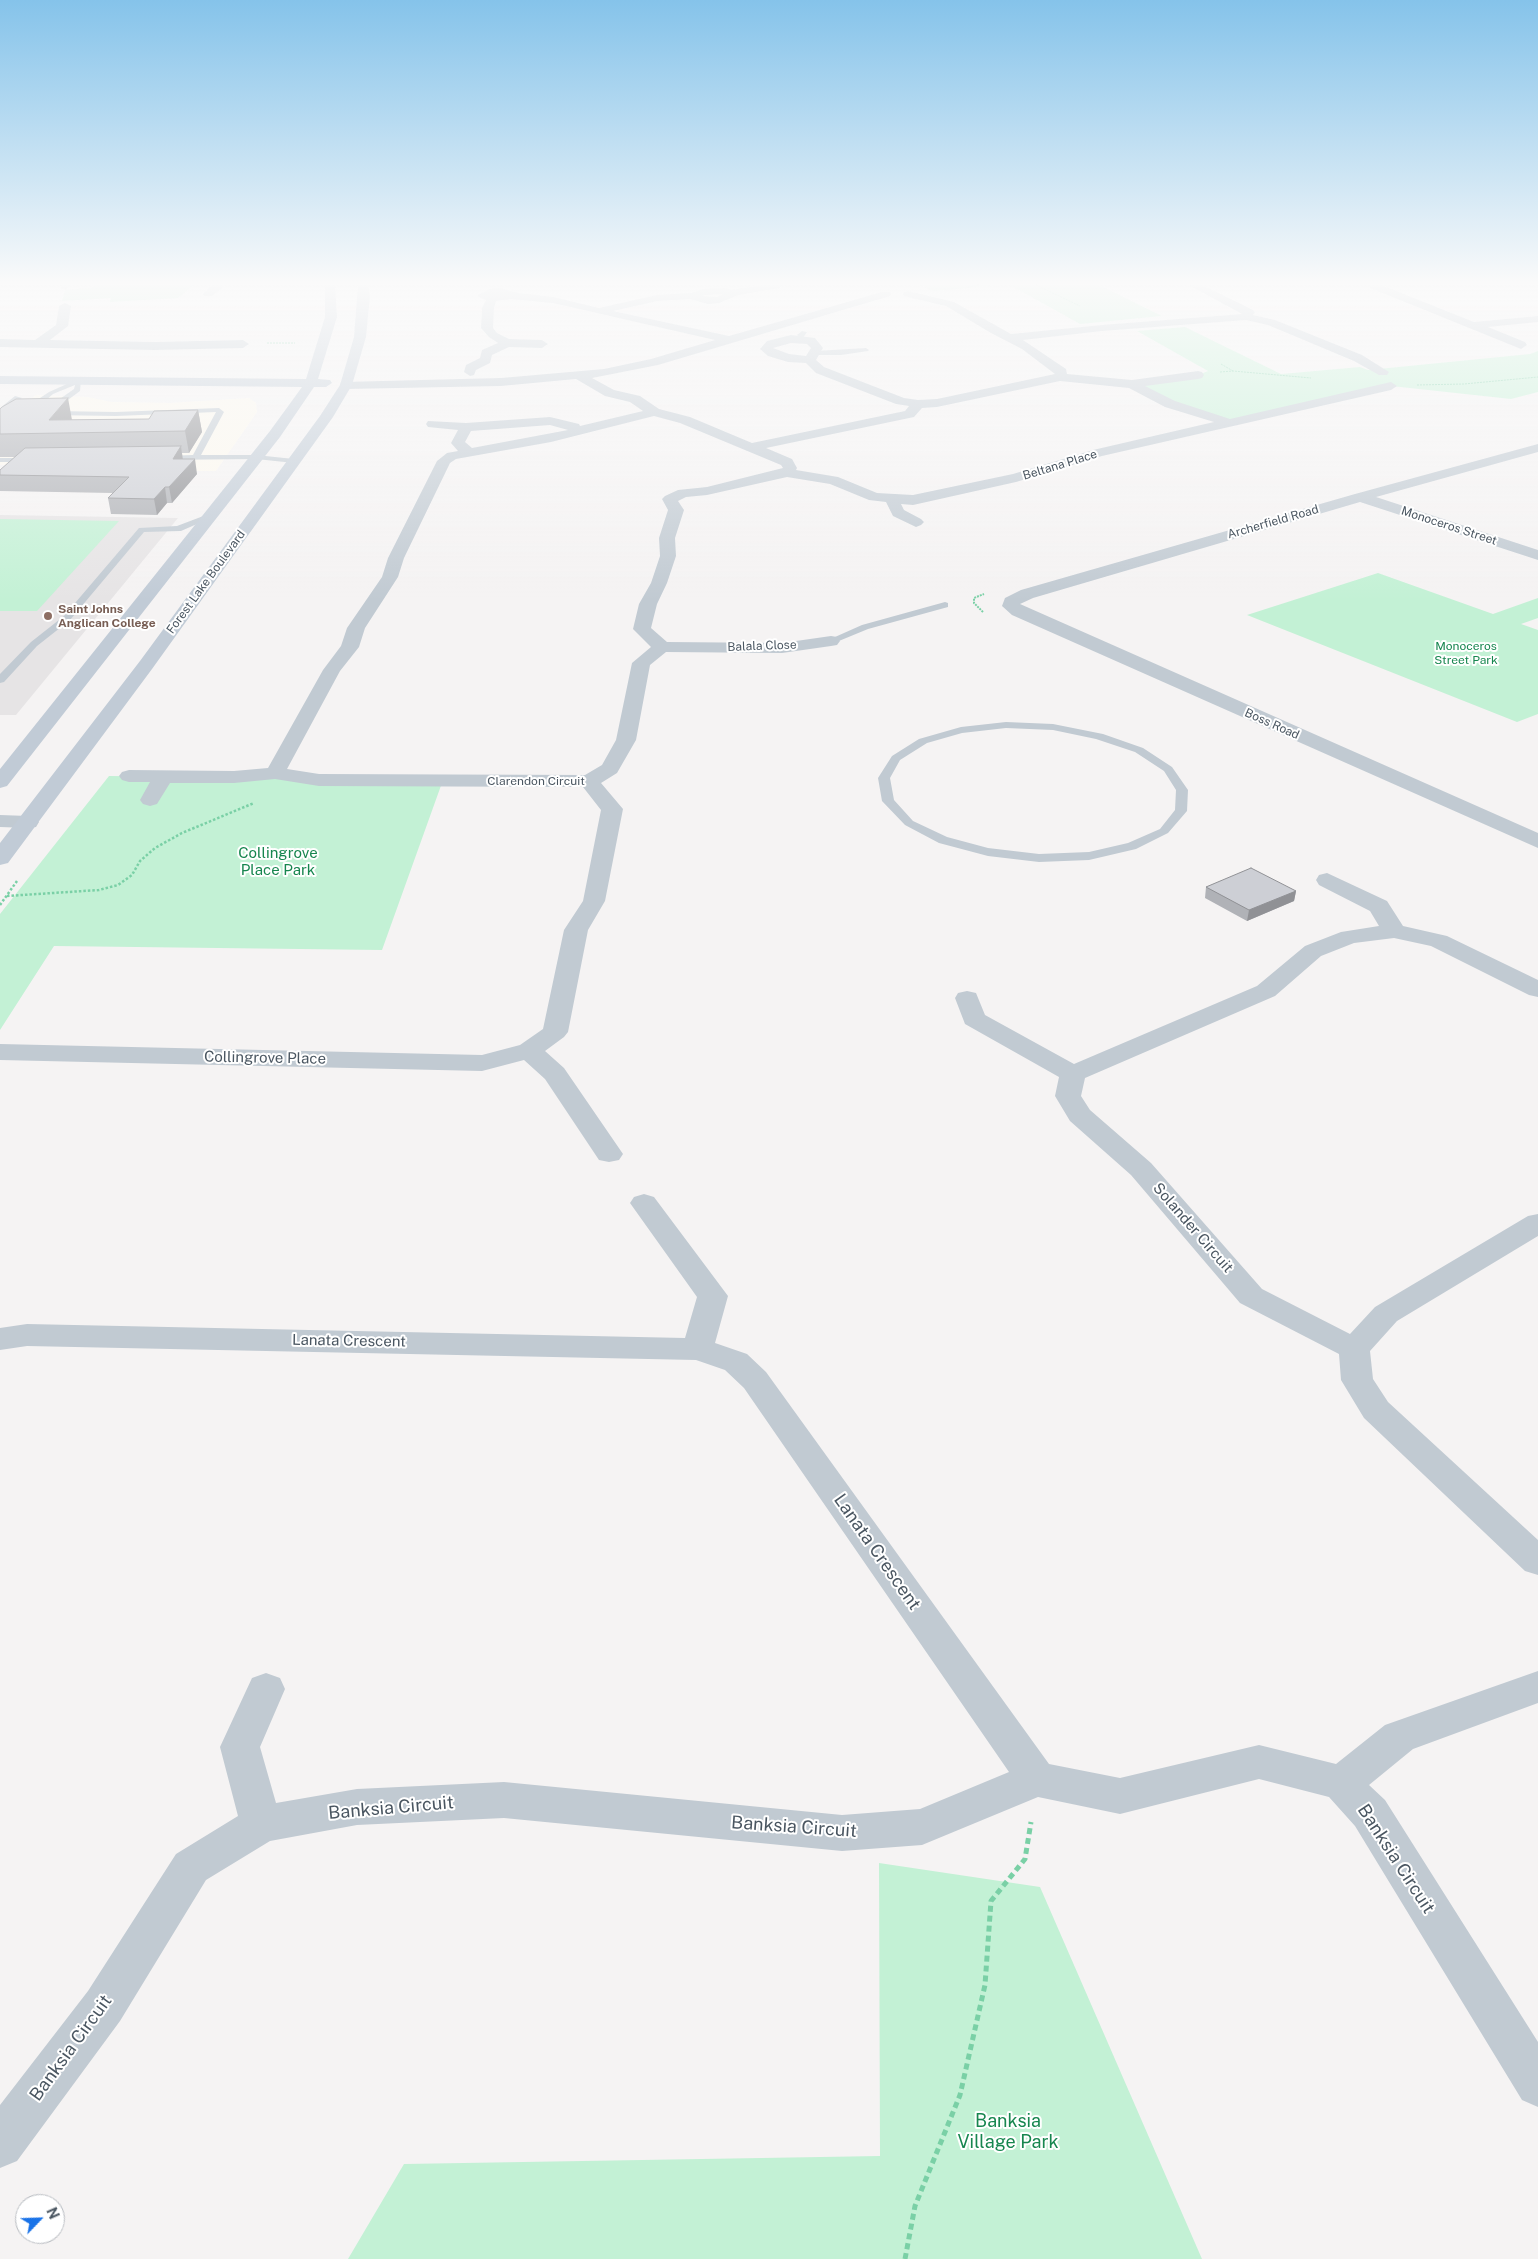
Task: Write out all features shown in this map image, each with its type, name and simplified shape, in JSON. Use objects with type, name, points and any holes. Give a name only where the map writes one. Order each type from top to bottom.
[{"type":"main road","points":[[257,390],[276,399],[284,422]]},
{"type":"main road","points":[[0,782],[254,461],[284,422],[304,390]]},
{"type":"main road","name":"Forest Lake Boulevard","points":[[0,858],[146,665],[316,433],[343,390]]},
{"type":"street","points":[[605,390],[635,399],[654,412],[685,420],[787,462],[790,468],[787,473],[707,491],[683,493],[670,499],[676,510],[667,538],[668,556],[659,582],[648,604],[642,629],[662,647]]},
{"type":"street","points":[[635,399],[639,392],[637,390]]},
{"type":"street","points":[[873,390],[901,401],[918,404],[937,403],[999,390]]},
{"type":"street","points":[[1143,390],[1170,404],[1230,423]]},
{"type":"street","name":"Beltana Place","points":[[787,473],[832,480],[874,498],[913,500],[1016,478],[1098,453],[1372,390]]},
{"type":"street","name":"Beltana Place","points":[[1290,397],[1314,404]]},
{"type":"street","points":[[751,447],[909,414],[918,404]]},
{"type":"street","points":[[276,773],[332,670],[350,647],[356,628],[390,578],[396,558],[444,461],[452,456],[468,452],[504,448],[654,412]]},
{"type":"street","points":[[433,424],[466,426],[550,421],[566,423],[581,430]]},
{"type":"street","points":[[466,426],[458,443],[468,452]]},
{"type":"street","name":"Archerfield Road","points":[[1011,602],[1026,594],[1360,497],[1538,448]]},
{"type":"street","name":"Monoceros Street","points":[[1360,497],[1538,555]]},
{"type":"street","points":[[892,500],[898,513],[916,522]]},
{"type":"street","name":"Boss Road","points":[[1011,602],[1011,606],[1018,611],[1538,841]]},
{"type":"street","name":"Balala Close","points":[[662,647],[782,648],[830,641]]},
{"type":"street","name":"Clarendon Circuit","points":[[129,776],[234,777],[276,773],[319,780],[589,782],[610,769],[626,740],[642,663],[662,647]]},
{"type":"street","points":[[150,800],[163,777]]},
{"type":"street","name":"Collingrove Place","points":[[0,1052],[482,1062],[529,1052],[555,1032],[576,930],[594,901],[612,809],[589,782]]},
{"type":"street","points":[[0,821],[28,822]]},
{"type":"street","points":[[1327,880],[1379,906],[1394,931]]},
{"type":"street","points":[[967,998],[974,1019],[1073,1074],[1266,991],[1313,951],[1349,937],[1394,931],[1439,941],[1538,990]]},
{"type":"street","points":[[529,1052],[555,1074],[609,1154]]},
{"type":"street","name":"Solander Circuit","points":[[1073,1074],[1068,1096],[1080,1115],[1141,1169],[1251,1296],[1354,1349]]},
{"type":"street","points":[[644,1203],[713,1296],[698,1348]]},
{"type":"street","points":[[1538,1224],[1386,1314],[1354,1349],[1358,1380],[1376,1410],[1538,1562]]},
{"type":"street","name":"Lanata Crescent","points":[[0,1340],[27,1335],[698,1348],[736,1362],[755,1380],[1037,1779]]},
{"type":"street","points":[[1037,1779],[1120,1796],[1259,1762],[1342,1784],[1399,1737],[1538,1687]]},
{"type":"street","points":[[261,1824],[240,1747],[266,1689]]},
{"type":"street","name":"Banksia Circuit","points":[[0,2144],[104,2006],[191,1867],[261,1824],[357,1807],[504,1800],[842,1834],[922,1827],[1037,1779]]},
{"type":"street","name":"Banksia Circuit","points":[[1342,1784],[1370,1812],[1538,2084]]},
{"type":"lane","points":[[39,412],[34,410],[34,406],[55,390]]},
{"type":"lane","points":[[53,413],[50,410],[52,406],[71,390]]},
{"type":"lane","points":[[0,414],[18,398]]},
{"type":"lane","points":[[26,415],[39,412],[116,414],[219,410],[220,412],[196,457]]},
{"type":"lane","points":[[0,414],[9,416]]},
{"type":"lane","points":[[107,425],[116,414]]},
{"type":"lane","points":[[201,428],[211,428]]},
{"type":"lane","points":[[196,457],[195,460],[206,463],[294,461]]},
{"type":"lane","points":[[157,458],[196,457]]},
{"type":"lane","points":[[0,460],[39,460]]},
{"type":"lane","points":[[0,680],[34,644],[67,618],[142,530],[178,529],[209,517]]},
{"type":"lane","name":"Balala Close","points":[[830,641],[865,627],[946,605]]},
{"type":"lane","points":[[1006,725],[1053,727],[1099,736],[1139,750],[1168,769],[1182,790],[1181,811],[1164,831],[1132,846],[1089,856],[1039,858],[988,852],[943,840],[909,823],[888,800],[884,778],[896,758],[923,741],[961,730],[1006,725]]},
{"type":"path","points":[[983,612],[975,606],[974,598],[990,591]]},
{"type":"path","points":[[0,905],[7,896],[99,890],[118,885],[132,874],[140,861],[155,848],[182,833],[256,802],[270,794],[276,773]]},
{"type":"path","points":[[905,2259],[915,2206],[960,2095],[985,1985],[991,1901],[1025,1859],[1037,1779]]},
{"type":"shaded area","points":[[36,395],[88,397],[111,402],[170,403],[249,398],[256,403],[257,412],[216,471],[197,471],[178,462],[0,465],[0,422]]},
{"type":"shaded area","name":"Saint Johns Anglican College","points":[[0,515],[178,518],[16,715],[0,715]]},
{"type":"green space","points":[[1144,390],[1372,390],[1230,423],[1170,404]]},
{"type":"green space","points":[[1432,390],[1538,390],[1538,392],[1511,399]]},
{"type":"green space","points":[[0,519],[119,521],[37,611],[0,611]]},
{"type":"green space","name":"Monoceros Street Park","points":[[1378,573],[1493,614],[1538,598],[1538,618],[1521,624],[1538,630],[1538,714],[1517,722],[1247,615]]},
{"type":"green space","name":"Collingrove Place Park","points":[[109,776],[443,780],[382,950],[54,946],[0,1030],[0,914]]},
{"type":"green space","name":"Banksia Village Park","points":[[879,1863],[1040,1887],[1202,2259],[348,2259],[404,2164],[880,2156]]},
{"type":"building","points":[[68,398],[49,420],[149,419],[154,411],[198,410],[185,431],[0,434],[0,409],[16,399]]},
{"type":"building","points":[[181,446],[173,459],[195,459],[169,487],[165,487],[154,499],[108,498],[129,477],[0,475],[0,470],[25,448]]},
{"type":"building","points":[[1251,868],[1296,891],[1249,910],[1206,887]]},
{"type":"place","name":"Saint Johns Anglican College","points":[[48,616]]}]
